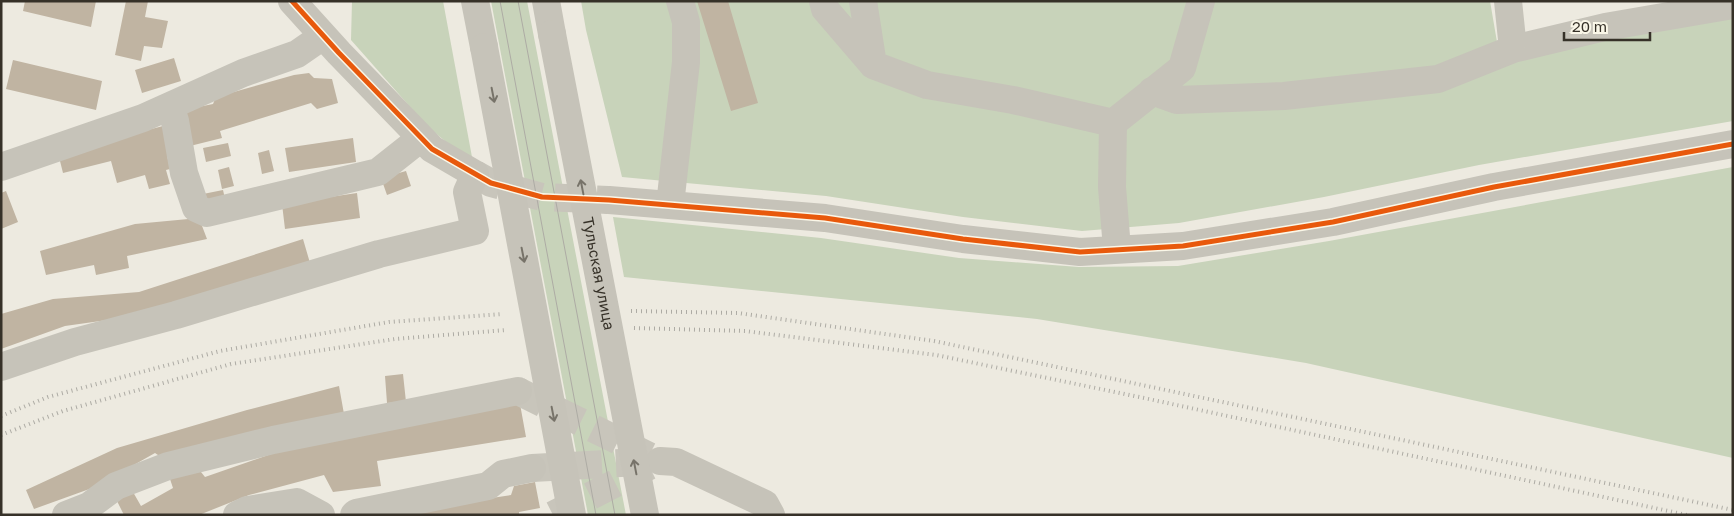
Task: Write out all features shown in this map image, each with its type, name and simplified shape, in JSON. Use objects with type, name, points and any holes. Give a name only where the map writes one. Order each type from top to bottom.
[{"type":"street","points":[[1,367],[75,342],[176,315],[379,254],[475,231],[467,192],[475,174],[432,149],[323,36],[292,1]]},
{"type":"street","points":[[475,1],[572,515]]},
{"type":"street","name":"Тульская улица","points":[[546,1],[645,515]]},
{"type":"street","points":[[670,205],[686,62],[686,22],[680,1]]},
{"type":"street","points":[[823,1],[825,9],[873,65],[927,85],[1012,100],[1113,123]]},
{"type":"street","points":[[863,1],[873,65]]},
{"type":"street","points":[[1117,249],[1112,187],[1113,123],[1182,68],[1201,1]]},
{"type":"street","points":[[1508,1],[1513,48]]},
{"type":"street","points":[[1152,91],[1177,100],[1284,96],[1438,79],[1513,48],[1605,27],[1733,5]]},
{"type":"street","points":[[1,167],[143,118],[243,73],[297,54],[323,36]]},
{"type":"street","points":[[170,106],[175,121],[184,173],[196,208],[207,213],[378,172],[421,138]]},
{"type":"street","points":[[609,200],[825,218],[963,239],[1080,252],[1183,246],[1333,222],[1494,187],[1733,144]]},
{"type":"street","points":[[66,515],[89,506],[116,486],[168,466],[273,440],[518,392]]},
{"type":"street","points":[[660,461],[676,462],[765,504],[771,515]]},
{"type":"street","points":[[354,515],[356,513],[488,486],[503,474],[532,468]]},
{"type":"street","points":[[237,515],[247,510],[297,502],[321,515]]},
{"type":"green space","points":[[352,1],[443,1],[472,157],[451,146],[427,126],[351,40]]},
{"type":"green space","points":[[491,1],[527,1],[626,515],[588,515]]},
{"type":"green space","points":[[581,1],[1490,1],[1497,42],[1733,1],[1733,121],[1479,165],[1324,197],[1179,223],[1082,231],[963,217],[826,196],[622,177],[586,30]]},
{"type":"green space","points":[[1733,167],[1733,458],[1306,363],[1037,319],[624,277],[613,217],[821,238],[959,258],[1079,267],[1178,266],[1329,241]]},
{"type":"building","points":[[25,1],[96,1],[91,27],[23,11]]},
{"type":"building","points":[[126,1],[148,1],[145,17],[168,21],[162,48],[144,46],[141,61],[115,55]]},
{"type":"building","points":[[697,1],[728,1],[758,103],[731,111]]},
{"type":"building","points":[[174,58],[181,81],[142,93],[135,70]]},
{"type":"building","points":[[13,60],[102,81],[96,110],[6,89]]},
{"type":"building","points":[[309,73],[314,78],[332,79],[338,103],[317,109],[311,103],[220,131],[222,138],[190,146],[178,111],[213,104],[216,97],[294,75]]},
{"type":"building","points":[[167,125],[174,153],[167,155],[170,169],[166,170],[170,184],[149,189],[145,175],[117,183],[111,161],[63,173],[58,153]]},
{"type":"building","points":[[353,138],[356,162],[289,172],[285,148]]},
{"type":"building","points":[[228,143],[231,156],[206,162],[203,148]]},
{"type":"building","points":[[269,150],[274,171],[262,174],[258,153]]},
{"type":"building","points":[[229,167],[234,186],[222,189],[218,170]]},
{"type":"building","points":[[406,171],[411,186],[387,195],[381,178]]},
{"type":"building","points":[[223,190],[226,203],[206,208],[203,194]]},
{"type":"building","points":[[6,191],[18,222],[1,229],[1,193]]},
{"type":"building","points":[[357,193],[360,218],[285,229],[282,204]]},
{"type":"building","points":[[199,218],[207,239],[127,256],[129,268],[96,275],[94,265],[46,275],[40,251],[135,224]]},
{"type":"building","points":[[303,239],[310,263],[143,315],[65,326],[1,349],[1,314],[53,299],[139,292]]},
{"type":"building","points":[[403,374],[406,402],[387,403],[385,376]]},
{"type":"building","points":[[339,386],[344,414],[164,459],[155,453],[95,487],[34,509],[26,490],[117,448],[247,410]]},
{"type":"building","points":[[520,404],[526,437],[377,461],[381,486],[333,492],[324,475],[249,495],[199,515],[124,515],[115,497],[133,492],[141,506],[173,488],[169,476],[197,467],[205,477],[274,453]]},
{"type":"building","points":[[535,482],[540,508],[519,512],[519,515],[395,515],[405,511],[511,495],[514,486]]},
{"type":"tunnel","points":[[475,174],[491,183],[542,197],[608,200]]},
{"type":"tunnel","points":[[518,391],[649,456]]},
{"type":"tunnel","points":[[532,468],[658,461]]},
{"type":"tunnel","points":[[553,515],[649,466]]},
{"type":"tram line","points":[[500,1],[596,515]]},
{"type":"tram line","points":[[518,1],[615,515]]},
{"type":"railway","points":[[631,311],[738,313],[934,341],[1733,510]]},
{"type":"railway","points":[[1,416],[48,397],[220,351],[389,322],[503,314]]},
{"type":"railway","points":[[634,328],[745,331],[936,355],[1687,515]]},
{"type":"railway","points":[[1,435],[63,411],[231,364],[395,339],[506,330]]},
{"type":"cycle path","points":[[292,1],[339,53],[432,149],[491,183],[542,197],[609,200],[825,218],[963,239],[1080,252],[1183,246],[1333,222],[1494,187],[1733,144]]}]
